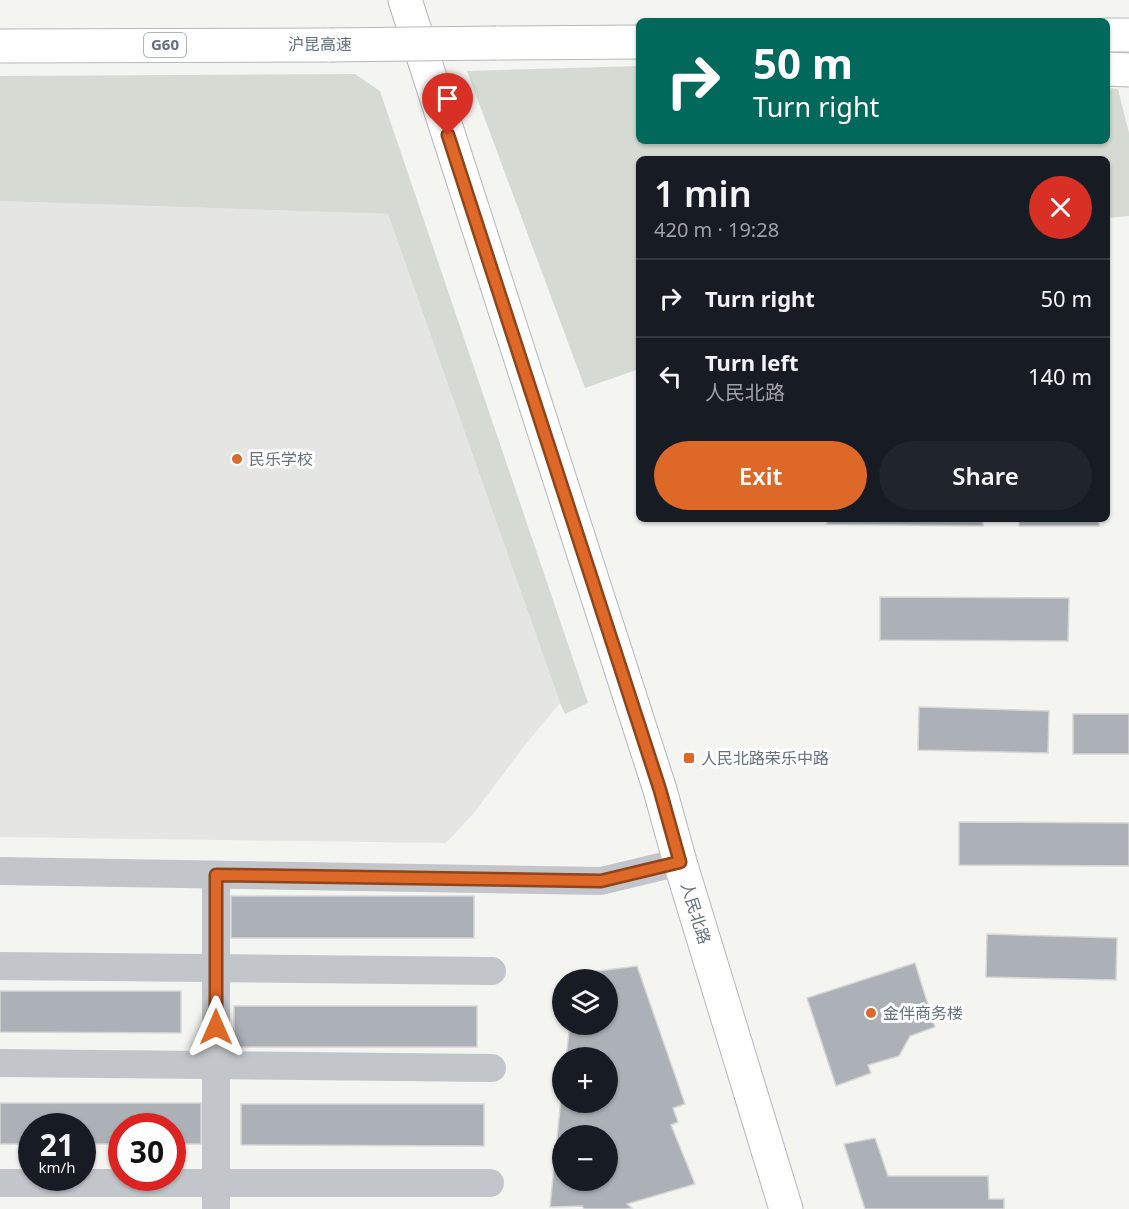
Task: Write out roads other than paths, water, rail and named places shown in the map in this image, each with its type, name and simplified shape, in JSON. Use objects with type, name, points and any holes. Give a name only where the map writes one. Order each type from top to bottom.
[{"type":"main road","name":"人民北路","points":[[405,0],[660,790],[786,1209]]},
{"type":"main road","points":[[1110,35],[1129,35]]},
{"type":"main road","name":"沪昆高速","points":[[0,46],[636,42]]},
{"type":"main road","points":[[1110,69],[1129,70]]},
{"type":"street","points":[[0,871],[601,881],[680,862]]},
{"type":"street","points":[[216,875],[216,1196]]},
{"type":"street","points":[[0,966],[492,972]]},
{"type":"street","points":[[0,1063],[492,1068]]},
{"type":"street","points":[[0,1183],[216,1196],[490,1183]]},
{"type":"place","name":"民乐学校","points":[[237,459]]},
{"type":"place","name":"人民北路荣乐中路","points":[[689,758]]},
{"type":"place","name":"金伴商务楼","points":[[871,1013]]}]
